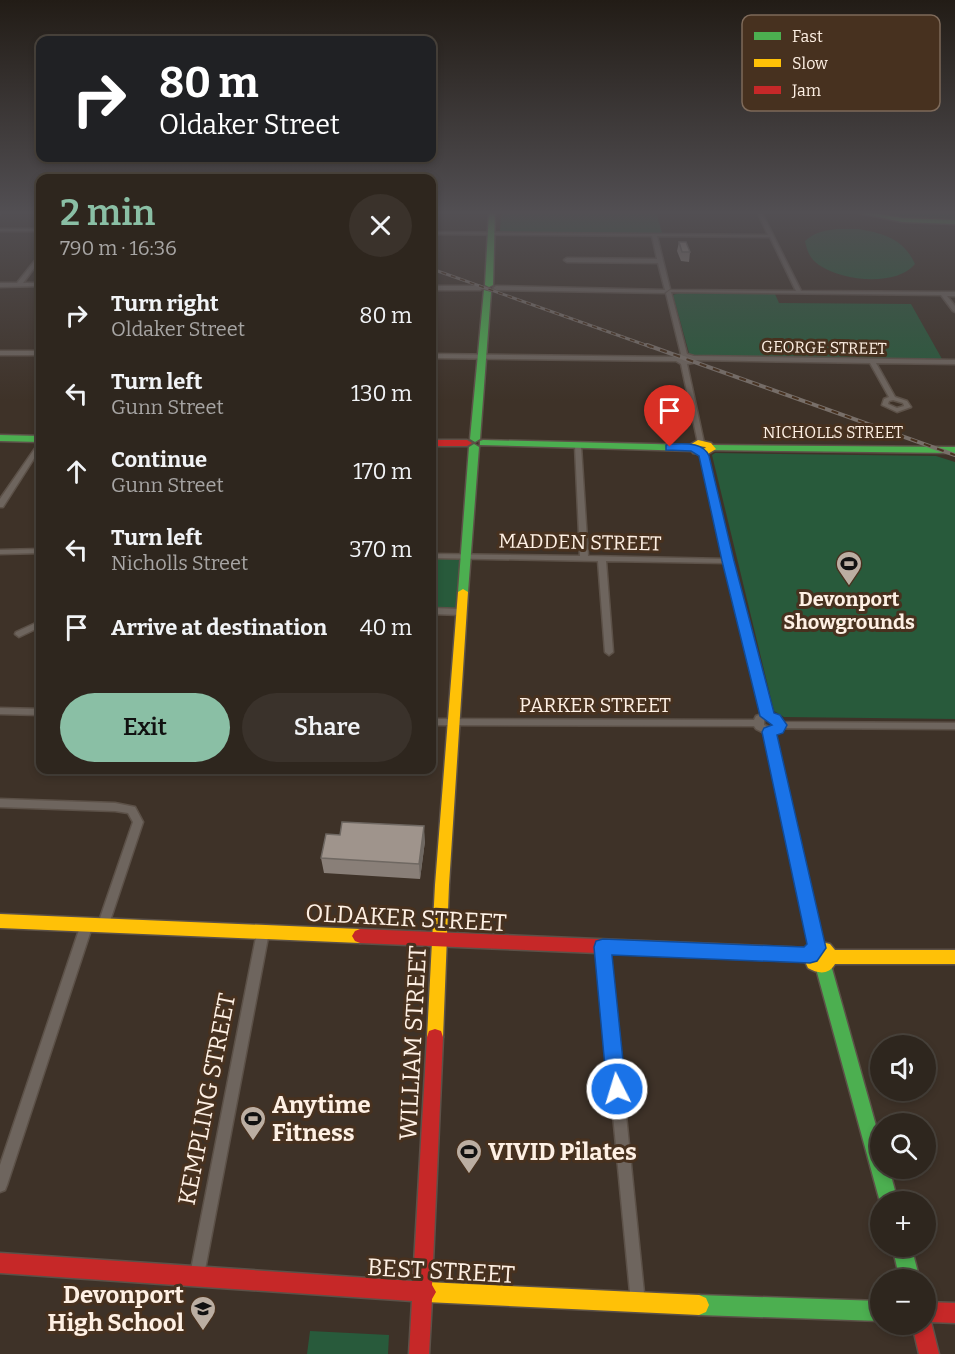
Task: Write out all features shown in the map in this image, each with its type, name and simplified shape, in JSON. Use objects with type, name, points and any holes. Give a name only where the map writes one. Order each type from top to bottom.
[{"type":"street","points":[[19,285],[27,274]]},
{"type":"street","name":"WILLIAM STREET","points":[[419,1354],[439,940],[480,357],[489,274]]},
{"type":"street","points":[[664,274],[728,561],[767,716]]},
{"type":"street","points":[[790,274],[799,292]]},
{"type":"street","points":[[0,285],[36,285]]},
{"type":"street","points":[[436,288],[955,294]]},
{"type":"street","points":[[943,294],[955,310]]},
{"type":"street","points":[[0,353],[36,353]]},
{"type":"street","points":[[436,356],[684,359]]},
{"type":"street","name":"GEORGE STREET","points":[[684,359],[692,362],[693,358],[955,362]]},
{"type":"street","points":[[872,361],[893,398]]},
{"type":"street","points":[[0,438],[36,439]]},
{"type":"street","name":"NICHOLLS STREET","points":[[436,443],[955,450]]},
{"type":"street","points":[[578,446],[584,558]]},
{"type":"street","points":[[0,505],[36,451]]},
{"type":"street","points":[[0,552],[36,551]]},
{"type":"street","name":"MADDEN STREET","points":[[436,556],[728,561]]},
{"type":"street","points":[[602,559],[609,652]]},
{"type":"street","points":[[436,611],[462,612]]},
{"type":"street","points":[[19,634],[36,626]]},
{"type":"street","points":[[0,711],[36,712]]},
{"type":"street","points":[[767,716],[775,718],[779,725],[777,730],[770,732],[762,730],[757,723],[759,718],[767,716]]},
{"type":"street","name":"PARKER STREET","points":[[436,722],[757,723]]},
{"type":"street","points":[[779,725],[955,726]]},
{"type":"street","points":[[770,732],[814,952],[824,949],[886,1191]]},
{"type":"street","points":[[0,803],[115,807],[131,810],[138,822],[104,924]]},
{"type":"street","name":"OLDAKER STREET","points":[[0,921],[603,947],[814,952]]},
{"type":"street","points":[[0,1185],[87,924]]},
{"type":"street","name":"KEMPLING STREET","points":[[197,1275],[263,932]]},
{"type":"street","points":[[603,947],[638,1303]]},
{"type":"street","points":[[827,961],[955,957]]},
{"type":"street","name":"BEST STREET","points":[[0,1263],[422,1292],[638,1303],[870,1311]]},
{"type":"street","points":[[936,1312],[955,1313]]},
{"type":"street","points":[[925,1335],[929,1354]]},
{"type":"green space","points":[[839,274],[899,274],[882,279]]},
{"type":"green space","points":[[679,293],[775,294],[779,303],[911,304],[942,359],[692,356],[689,353],[673,295]]},
{"type":"green space","name":"Devonport Showgrounds","points":[[715,453],[936,456],[955,462],[955,719],[784,717],[774,711],[712,455]]},
{"type":"green space","points":[[436,556],[466,556],[462,612],[436,611]]},
{"type":"green space","points":[[310,1331],[389,1335],[388,1354],[307,1354]]},
{"type":"building","points":[[342,822],[424,826],[419,864],[321,858],[326,834],[340,835]]},
{"type":"railway","points":[[447,274],[651,347]]},
{"type":"railway","points":[[647,345],[955,455]]},
{"type":"traffic: fast","points":[[489,274],[489,285]]},
{"type":"traffic: fast","points":[[475,439],[487,292]]},
{"type":"traffic: fast","points":[[0,438],[36,439]]},
{"type":"traffic: fast","points":[[483,443],[693,448]]},
{"type":"traffic: fast","points":[[463,592],[474,447]]},
{"type":"traffic: fast","points":[[711,448],[955,450]]},
{"type":"traffic: fast","points":[[823,965],[886,1191]]},
{"type":"traffic: fast","points":[[904,1257],[907,1269]]},
{"type":"traffic: fast","points":[[699,1305],[870,1311]]},
{"type":"traffic: slow","points":[[698,443],[708,445],[711,449],[706,452],[696,451],[693,446],[698,443]]},
{"type":"traffic: slow","points":[[435,1037],[442,885],[463,592]]},
{"type":"traffic: slow","points":[[0,921],[360,936]]},
{"type":"traffic: slow","points":[[820,948],[828,953],[829,957],[824,965],[820,966],[812,961],[811,957],[816,949],[820,948]]},
{"type":"traffic: slow","points":[[830,957],[955,957]]},
{"type":"traffic: slow","points":[[426,1292],[699,1305]]},
{"type":"traffic: jam","points":[[436,443],[467,443]]},
{"type":"traffic: jam","points":[[360,936],[810,955]]},
{"type":"traffic: jam","points":[[419,1354],[435,1037]]},
{"type":"traffic: jam","points":[[0,1263],[426,1292]]},
{"type":"traffic: jam","points":[[936,1312],[955,1313]]},
{"type":"traffic: jam","points":[[925,1335],[929,1354]]},
{"type":"place","name":"Devonport Showgrounds","points":[[849,587]]},
{"type":"place","name":"Anytime Fitness","points":[[253,1142]]},
{"type":"place","name":"VIVID Pilates","points":[[469,1175]]},
{"type":"place","name":"Devonport High School","points":[[203,1332]]},
{"type":"route","points":[[617,1089],[603,947],[810,956],[812,950],[817,948],[770,732],[777,730],[779,725],[775,718],[767,716],[704,456],[703,453],[693,448],[670,447]]}]
